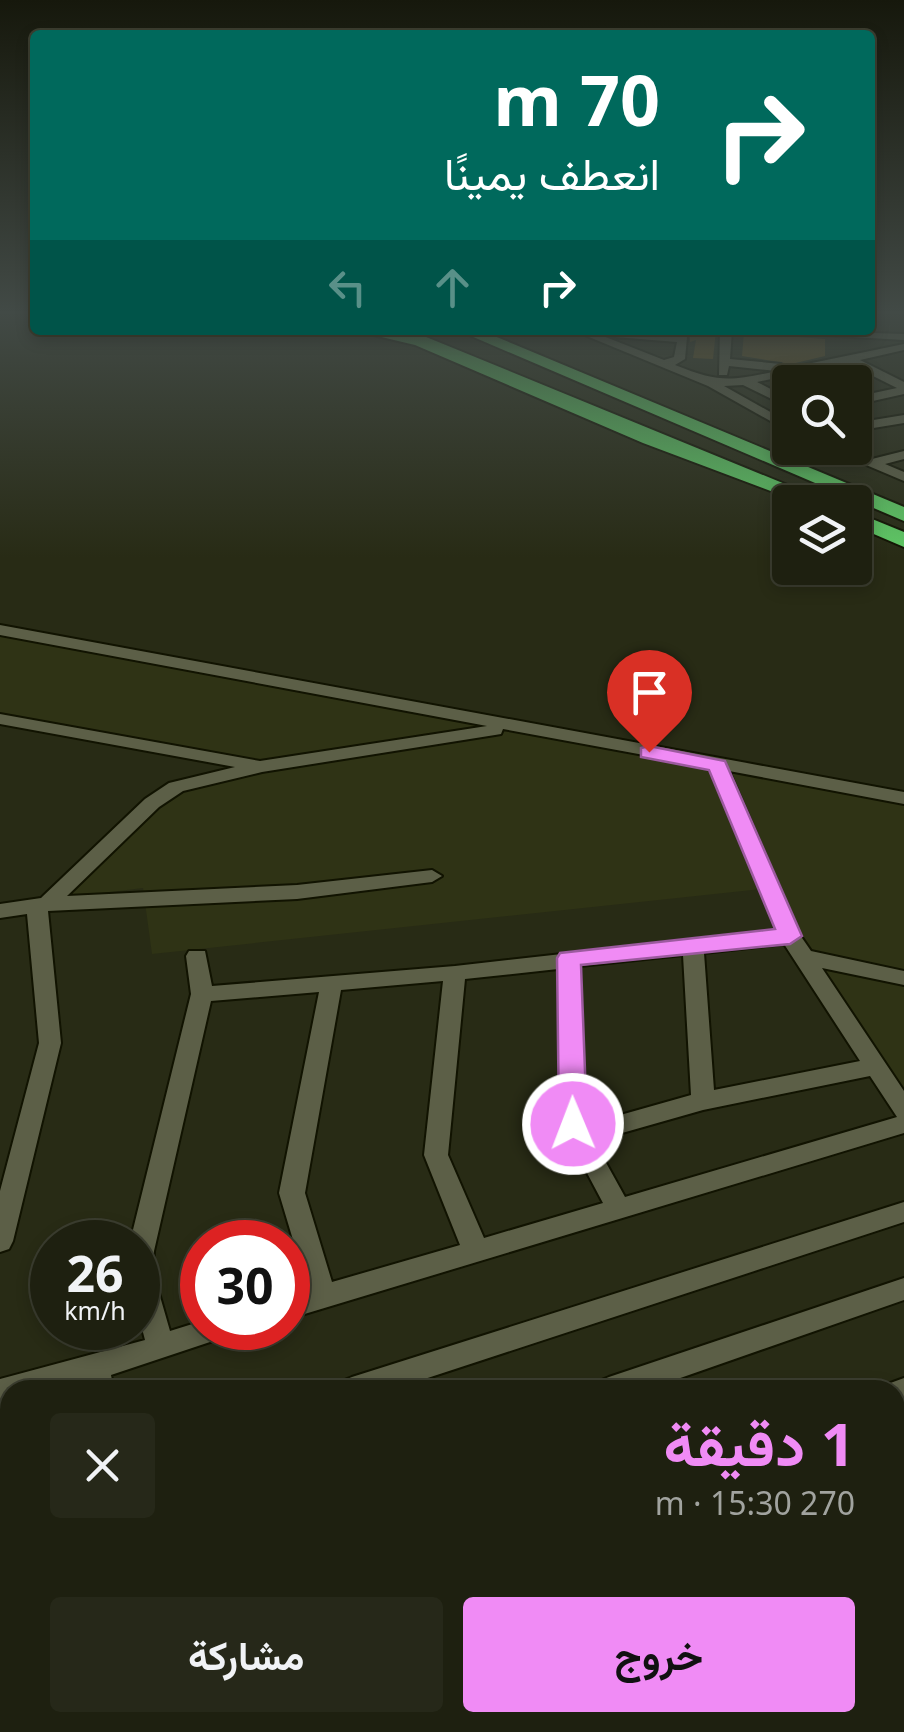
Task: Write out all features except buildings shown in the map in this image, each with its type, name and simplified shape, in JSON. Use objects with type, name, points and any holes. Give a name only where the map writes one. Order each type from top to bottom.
[{"type":"highway","points":[[549,396],[773,485]]},
{"type":"highway","points":[[572,396],[779,485]]},
{"type":"highway","points":[[622,396],[772,459]]},
{"type":"highway","points":[[646,396],[772,458]]},
{"type":"highway","points":[[787,465],[904,515]]},
{"type":"highway","points":[[872,526],[904,540]]},
{"type":"street","points":[[735,396],[772,419]]},
{"type":"street","points":[[872,424],[904,419]]},
{"type":"street","points":[[872,463],[904,455]]},
{"type":"street","points":[[872,465],[904,477]]},
{"type":"street","points":[[0,630],[904,798]]},
{"type":"street","points":[[0,719],[262,766]]},
{"type":"street","points":[[42,904],[152,803],[176,787],[262,766],[512,728]]},
{"type":"street","points":[[718,765],[790,936],[904,1110]]},
{"type":"street","points":[[0,910],[42,904],[297,892],[432,876]]},
{"type":"street","points":[[1,1233],[50,1043],[42,904]]},
{"type":"street","points":[[202,994],[455,973],[790,936]]},
{"type":"street","points":[[692,949],[704,1101]]},
{"type":"street","points":[[149,1220],[202,994],[197,956]]},
{"type":"street","points":[[569,958],[573,1124],[619,1209]]},
{"type":"street","points":[[808,958],[904,978]]},
{"type":"street","points":[[455,973],[436,1155],[476,1251]]},
{"type":"street","points":[[323,1296],[292,1193],[331,984]]},
{"type":"street","points":[[578,1136],[704,1101],[877,1066]]},
{"type":"street","points":[[310,1300],[904,1124]]},
{"type":"street","points":[[383,1380],[904,1212]]},
{"type":"street","points":[[638,1380],[904,1288]]},
{"type":"street","points":[[160,1345],[180,1339]]},
{"type":"street","points":[[97,1379],[151,1350]]},
{"type":"shaded area","points":[[0,634],[904,800],[904,1117],[770,888],[152,954],[143,888],[62,898],[173,793],[255,763],[0,716]]},
{"type":"route","points":[[573,1124],[569,958],[692,949],[790,936],[718,765],[649,752]]}]
